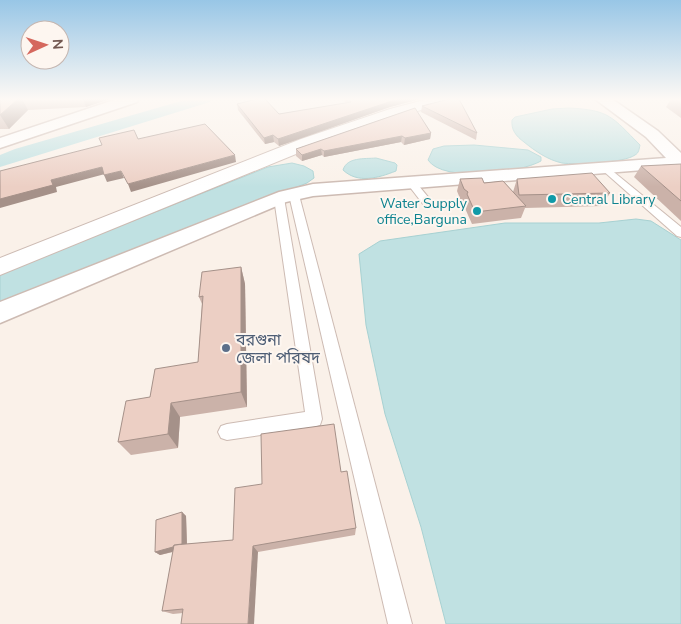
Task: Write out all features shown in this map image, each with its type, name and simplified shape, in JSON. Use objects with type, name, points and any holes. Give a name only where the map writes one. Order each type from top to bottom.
[{"type":"street","points":[[0,143],[45,128]]},
{"type":"street","points":[[0,267],[307,143],[350,128]]},
{"type":"street","points":[[644,128],[680,162]]},
{"type":"street","points":[[0,313],[286,196],[313,190],[680,162]]},
{"type":"lane","points":[[604,167],[681,233]]},
{"type":"lane","points":[[411,182],[430,206],[458,204]]},
{"type":"lane","points":[[227,432],[314,419],[286,196]]},
{"type":"lane","points":[[286,196],[400,624]]},
{"type":"water","points":[[513,128],[623,128],[640,145],[636,154],[621,160],[578,164],[562,163],[537,152]]},
{"type":"water","points":[[474,145],[528,150],[541,157],[541,161],[517,169],[500,172],[465,174],[449,172],[436,167],[428,160],[433,149],[444,146]]},
{"type":"water","points":[[376,158],[395,163],[397,165],[396,171],[382,176],[362,178],[355,177],[343,170],[352,161]]},
{"type":"water","points":[[292,163],[313,171],[314,178],[307,183],[0,307],[0,274],[268,167]]},
{"type":"water","points":[[636,219],[651,221],[681,240],[681,624],[446,624],[421,527],[385,414],[366,325],[359,254],[380,241],[505,223],[599,223]]},
{"type":"building","points":[[187,128],[209,128],[235,155],[128,184],[121,171],[104,175],[102,167],[51,180],[53,185],[0,199],[0,171],[102,145],[99,138],[134,130],[138,139]]},
{"type":"building","points":[[256,128],[311,128],[278,139],[273,135],[264,138]]},
{"type":"building","points":[[357,128],[428,128],[431,133],[405,138],[402,136],[324,151],[321,149],[302,155],[296,149]]},
{"type":"building","points":[[467,128],[474,128],[477,133]]},
{"type":"building","points":[[681,164],[681,201],[641,166]]},
{"type":"building","points":[[592,173],[610,193],[519,195],[517,179]]},
{"type":"building","points":[[482,178],[484,183],[503,181],[526,206],[475,212],[467,194],[468,192],[464,189],[460,179]]},
{"type":"building","points":[[241,267],[241,392],[171,403],[168,434],[118,442],[126,401],[150,397],[155,369],[198,362],[203,296],[199,297],[202,272]]},
{"type":"building","points":[[334,424],[341,472],[347,471],[356,528],[253,546],[248,624],[181,624],[183,609],[162,611],[174,545],[233,540],[235,488],[262,484],[261,434]]},
{"type":"building","points":[[182,512],[182,544],[155,552],[156,520]]},
{"type":"waterway","points":[[0,161],[106,128]]},
{"type":"place","name":"Central Library","points":[[552,199]]},
{"type":"place","name":"Water Supply office,Barguna","points":[[477,211]]},
{"type":"place","name":"বরগুনা জেলা পরিষদ","points":[[226,348]]}]
